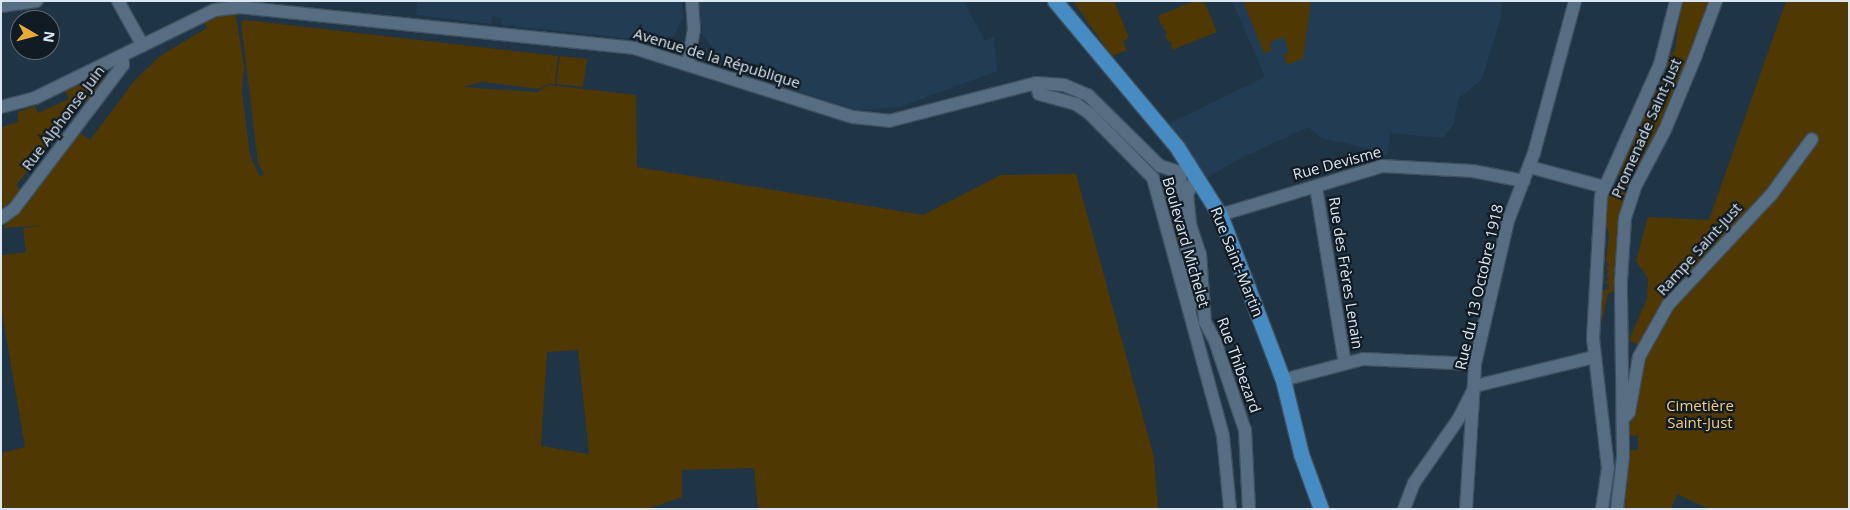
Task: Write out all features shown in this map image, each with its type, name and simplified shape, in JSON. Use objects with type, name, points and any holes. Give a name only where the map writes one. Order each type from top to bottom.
[{"type":"main road","name":"Rue Saint-Martin","points":[[1055,1],[1188,170],[1220,215],[1283,380],[1301,454],[1321,509]]},
{"type":"street","points":[[1,6],[36,1]]},
{"type":"street","points":[[118,1],[143,46]]},
{"type":"street","points":[[688,63],[694,30],[692,1]]},
{"type":"street","name":"Rue du 13 Octobre 1918","points":[[1404,509],[1414,483],[1459,418],[1475,386],[1475,364],[1508,222],[1530,167],[1575,1]]},
{"type":"street","points":[[1602,509],[1608,468],[1594,356],[1593,323],[1604,187],[1660,64],[1676,1]]},
{"type":"street","name":"Promenade Saint-Just","points":[[1617,509],[1622,475],[1621,280],[1625,218],[1636,185],[1665,130],[1716,1]]},
{"type":"street","name":"Avenue de la République","points":[[1,107],[35,98],[215,10],[238,7],[634,48],[688,63],[853,117],[889,120],[1036,83],[1064,85],[1088,95],[1160,166],[1188,170]]},
{"type":"street","name":"Rue Alphonse Juin","points":[[1,218],[14,209],[117,73],[122,66],[122,56]]},
{"type":"street","name":"Boulevard Michelet","points":[[1036,83],[1039,94],[1076,104],[1089,113],[1153,178],[1223,436],[1230,509]]},
{"type":"street","name":"Rampe Saint-Just","points":[[1622,420],[1629,412],[1639,357],[1668,305],[1771,195],[1812,139]]},
{"type":"street","name":"Rue Devisme","points":[[1220,215],[1286,193],[1316,187],[1382,166],[1406,165],[1473,171],[1524,181]]},
{"type":"street","points":[[1530,167],[1604,187]]},
{"type":"street","name":"Boulevard Michelet","points":[[1188,170],[1192,286],[1191,321]]},
{"type":"street","name":"Rue Thibezard","points":[[1188,170],[1187,194],[1190,224],[1200,254],[1204,322],[1215,341],[1245,430],[1249,509]]},
{"type":"street","name":"Rue des Frères Lenain","points":[[1316,187],[1345,364]]},
{"type":"street","points":[[1466,509],[1475,386],[1594,356]]},
{"type":"street","points":[[1283,380],[1363,359],[1475,364]]},
{"type":"shaded area","points":[[417,1],[678,1],[682,2],[683,18],[674,36],[653,41],[501,25],[502,18],[492,16],[491,24],[416,15]]},
{"type":"shaded area","points":[[699,1],[964,1],[985,41],[994,37],[997,71],[900,107],[856,110],[758,78],[735,59],[711,59],[712,48],[702,34]]},
{"type":"shaded area","points":[[1232,1],[1502,1],[1501,18],[1482,79],[1458,99],[1454,124],[1443,138],[1390,133],[1387,156],[1350,144],[1323,139],[1308,127],[1237,160],[1205,179],[1168,124],[1265,77]]},
{"type":"green space","points":[[1073,1],[1114,1],[1129,38],[1123,41],[1127,50],[1112,56]]},
{"type":"green space","points":[[1194,1],[1204,1],[1217,32],[1172,50],[1171,41],[1168,42],[1165,35],[1168,33],[1162,27],[1165,24],[1161,25],[1158,16]]},
{"type":"green space","points":[[1243,1],[1311,1],[1303,58],[1287,65],[1284,54],[1289,52],[1284,37],[1270,42],[1272,50],[1264,53]]},
{"type":"green space","points":[[1682,1],[1710,1],[1670,106],[1630,182],[1618,234],[1617,290],[1608,294],[1602,321],[1599,322],[1603,290],[1608,290],[1609,284],[1605,283],[1609,278],[1606,276],[1609,271],[1606,269],[1609,264],[1606,262],[1609,235],[1605,218],[1608,197],[1619,182],[1619,170],[1630,138],[1637,132],[1648,103],[1668,73],[1667,60],[1675,50]]},
{"type":"green space","name":"Cimetière Saint-Just","points":[[1786,1],[1849,1],[1849,509],[1709,509],[1677,494],[1671,509],[1625,509],[1629,450],[1638,450],[1638,436],[1629,435],[1640,346],[1629,340],[1647,299],[1648,278],[1636,261],[1648,217],[1709,220]]},
{"type":"green space","points":[[235,10],[244,67],[242,91],[250,155],[260,177],[264,174],[258,163],[241,22],[245,20],[558,56],[555,84],[549,84],[539,89],[482,82],[463,87],[537,92],[549,85],[636,95],[637,167],[923,215],[1001,175],[1076,174],[1154,457],[1158,509],[758,509],[754,468],[682,470],[682,497],[647,509],[1,509],[1,453],[25,447],[2,312],[2,255],[26,252],[23,228],[45,225],[3,228],[79,132],[90,140],[135,80],[160,56],[207,28],[203,20]],"holes":[[[578,350],[589,454],[541,446],[547,352]]]},
{"type":"green space","points":[[560,56],[587,59],[583,87],[556,84]]},
{"type":"green space","points":[[98,75],[105,79],[89,104],[82,100],[16,186],[22,191],[1,210],[1,127],[18,122],[18,112],[35,106],[38,113],[69,99],[65,90]]},
{"type":"green space","points":[[1159,178],[1176,185],[1190,289]]}]
